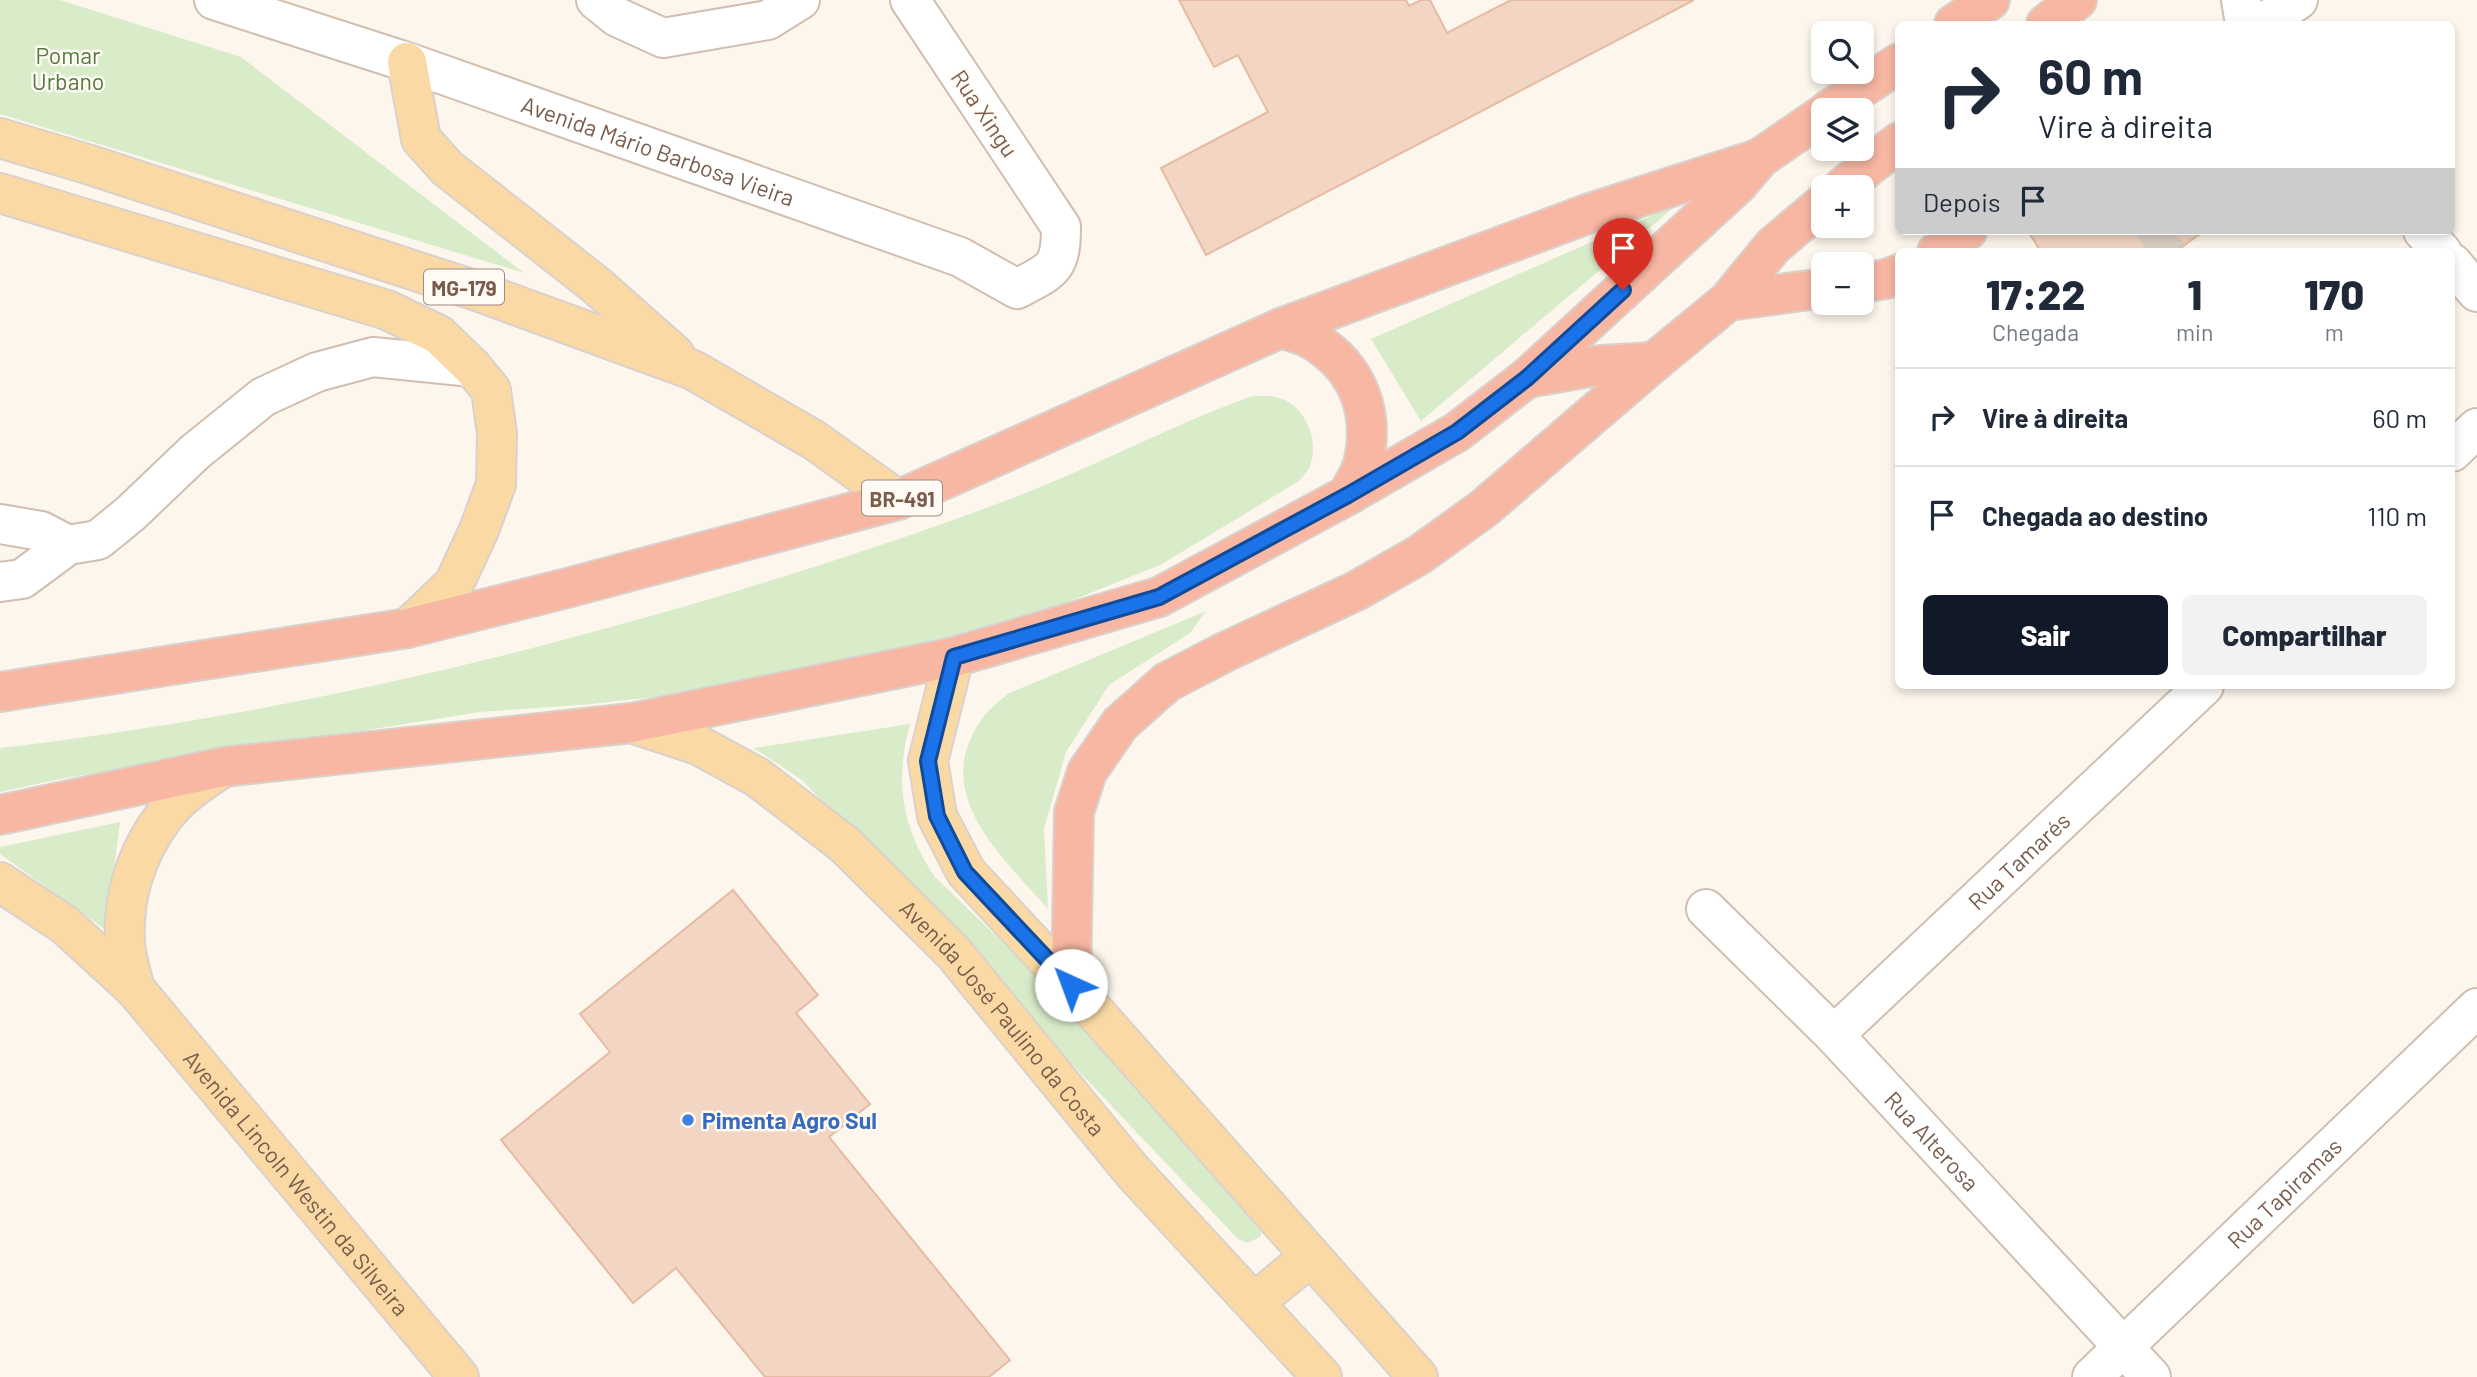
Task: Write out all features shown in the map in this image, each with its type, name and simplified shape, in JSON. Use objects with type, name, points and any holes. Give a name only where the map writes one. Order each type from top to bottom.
[{"type":"highway","points":[[1958,21],[1990,0]]},
{"type":"highway","points":[[2050,21],[2077,0]]},
{"type":"highway","points":[[1847,98],[1895,66]]},
{"type":"highway","name":"BR-491","points":[[0,814],[223,767],[631,723],[954,657],[1159,597],[1348,495],[1457,432],[1527,378],[1738,184],[1760,158],[1811,123]]},
{"type":"highway","points":[[1858,175],[1895,145]]},
{"type":"highway","name":"BR-491","points":[[0,692],[408,628],[898,500],[1280,328],[1590,213],[1760,158]]},
{"type":"highway","points":[[1071,985],[1074,812],[1087,772],[1120,724],[1167,682],[1356,591],[1419,555],[1483,509],[1728,301],[1773,246],[1811,214]]},
{"type":"highway","points":[[1943,248],[1961,235]]},
{"type":"highway","points":[[1728,301],[1811,290]]},
{"type":"highway","points":[[1280,328],[1314,340],[1342,362],[1361,393],[1368,428],[1364,463],[1348,495]]},
{"type":"highway","points":[[1527,378],[1601,365],[1654,362]]},
{"type":"main road","points":[[407,62],[421,139],[447,168],[596,285],[693,370]]},
{"type":"main road","name":"MG-179","points":[[0,138],[477,291],[693,370],[814,440],[898,500]]},
{"type":"main road","name":"MG-179","points":[[0,193],[387,310],[439,335],[472,366],[491,390],[497,434],[496,484],[479,530],[454,584],[408,628]]},
{"type":"main road","points":[[954,657],[928,761],[937,816],[965,872],[1071,985],[1418,1377]]},
{"type":"main road","name":"Avenida José Paulino da Costa","points":[[631,723],[698,746],[757,777],[844,844],[953,952],[1133,1172],[1322,1377]]},
{"type":"main road","name":"Avenida Lincoln Westin da Silveira","points":[[135,989],[126,953],[125,928],[132,879],[146,845],[166,814],[193,788],[223,767]]},
{"type":"main road","name":"Avenida Lincoln Westin da Silveira","points":[[0,882],[65,925],[135,989],[459,1377]]},
{"type":"main road","points":[[1254,1303],[1311,1256]]},
{"type":"street","name":"Avenida Mário Barbosa Vieira","points":[[214,0],[407,62],[960,257],[1017,289],[1051,270],[1061,251],[1060,227]]},
{"type":"street","points":[[596,0],[617,17],[663,38],[768,20],[800,0]]},
{"type":"street","name":"Rua Xingu","points":[[910,0],[1060,227]]},
{"type":"street","points":[[2241,0],[2244,21]]},
{"type":"street","points":[[2266,21],[2298,0]]},
{"type":"street","points":[[2427,235],[2438,248]]},
{"type":"street","points":[[2455,266],[2477,292]]},
{"type":"street","points":[[0,582],[22,579],[68,545],[98,540],[130,514],[195,452],[263,397],[317,372],[373,357],[472,366]]},
{"type":"street","points":[[2455,449],[2477,428]]},
{"type":"street","points":[[0,524],[41,531],[68,545]]},
{"type":"street","name":"Rua Tamarés","points":[[1834,1035],[2201,689]]},
{"type":"street","name":"Rua Alterosa","points":[[1706,909],[1834,1035],[2151,1377]]},
{"type":"street","name":"Rua Tapiramas","points":[[2092,1377],[2477,1008]]},
{"type":"green space","name":"Pomar Urbano","points":[[0,0],[60,0],[241,57],[524,273],[0,114]]},
{"type":"green space","points":[[1678,204],[1421,421],[1371,339]]},
{"type":"green space","points":[[1252,396],[1285,400],[1306,420],[1312,439],[1312,459],[1308,470],[1299,481],[1162,564],[1014,624],[795,681],[592,704],[480,712],[65,778],[0,792],[0,748],[227,715],[340,693],[564,640],[784,576],[893,541],[1052,482]]},
{"type":"green space","points":[[1206,611],[1190,633],[1109,685],[1066,752],[1044,829],[1048,909],[1010,867],[977,821],[967,796],[963,771],[968,744],[984,716],[1007,694]]},
{"type":"green space","points":[[910,724],[903,765],[904,804],[915,840],[935,877],[1070,1007],[1263,1228],[1260,1237],[1247,1243],[1238,1239],[802,780],[754,748]]},
{"type":"green space","points":[[120,822],[106,930],[0,854],[0,847]]},
{"type":"building","points":[[1179,0],[1406,0],[1409,6],[1421,0],[1430,0],[1447,33],[1511,0],[1694,0],[1206,255],[1161,168],[1268,112],[1238,55],[1214,67]]},
{"type":"building","points":[[2030,235],[2198,235],[2181,248],[2039,248]]},
{"type":"building","name":"Pimenta Agro Sul","points":[[733,890],[818,995],[796,1013],[870,1104],[829,1137],[1010,1360],[989,1377],[765,1377],[676,1268],[633,1303],[501,1140],[610,1052],[580,1014]]},
{"type":"tunnel","points":[[2153,248],[2167,235]]},
{"type":"place","name":"Pimenta Agro Sul","points":[[688,1120]]},
{"type":"route","points":[[1071,985],[965,872],[937,816],[928,761],[954,657],[1159,597],[1348,495],[1457,432],[1527,378],[1623,290]]}]
